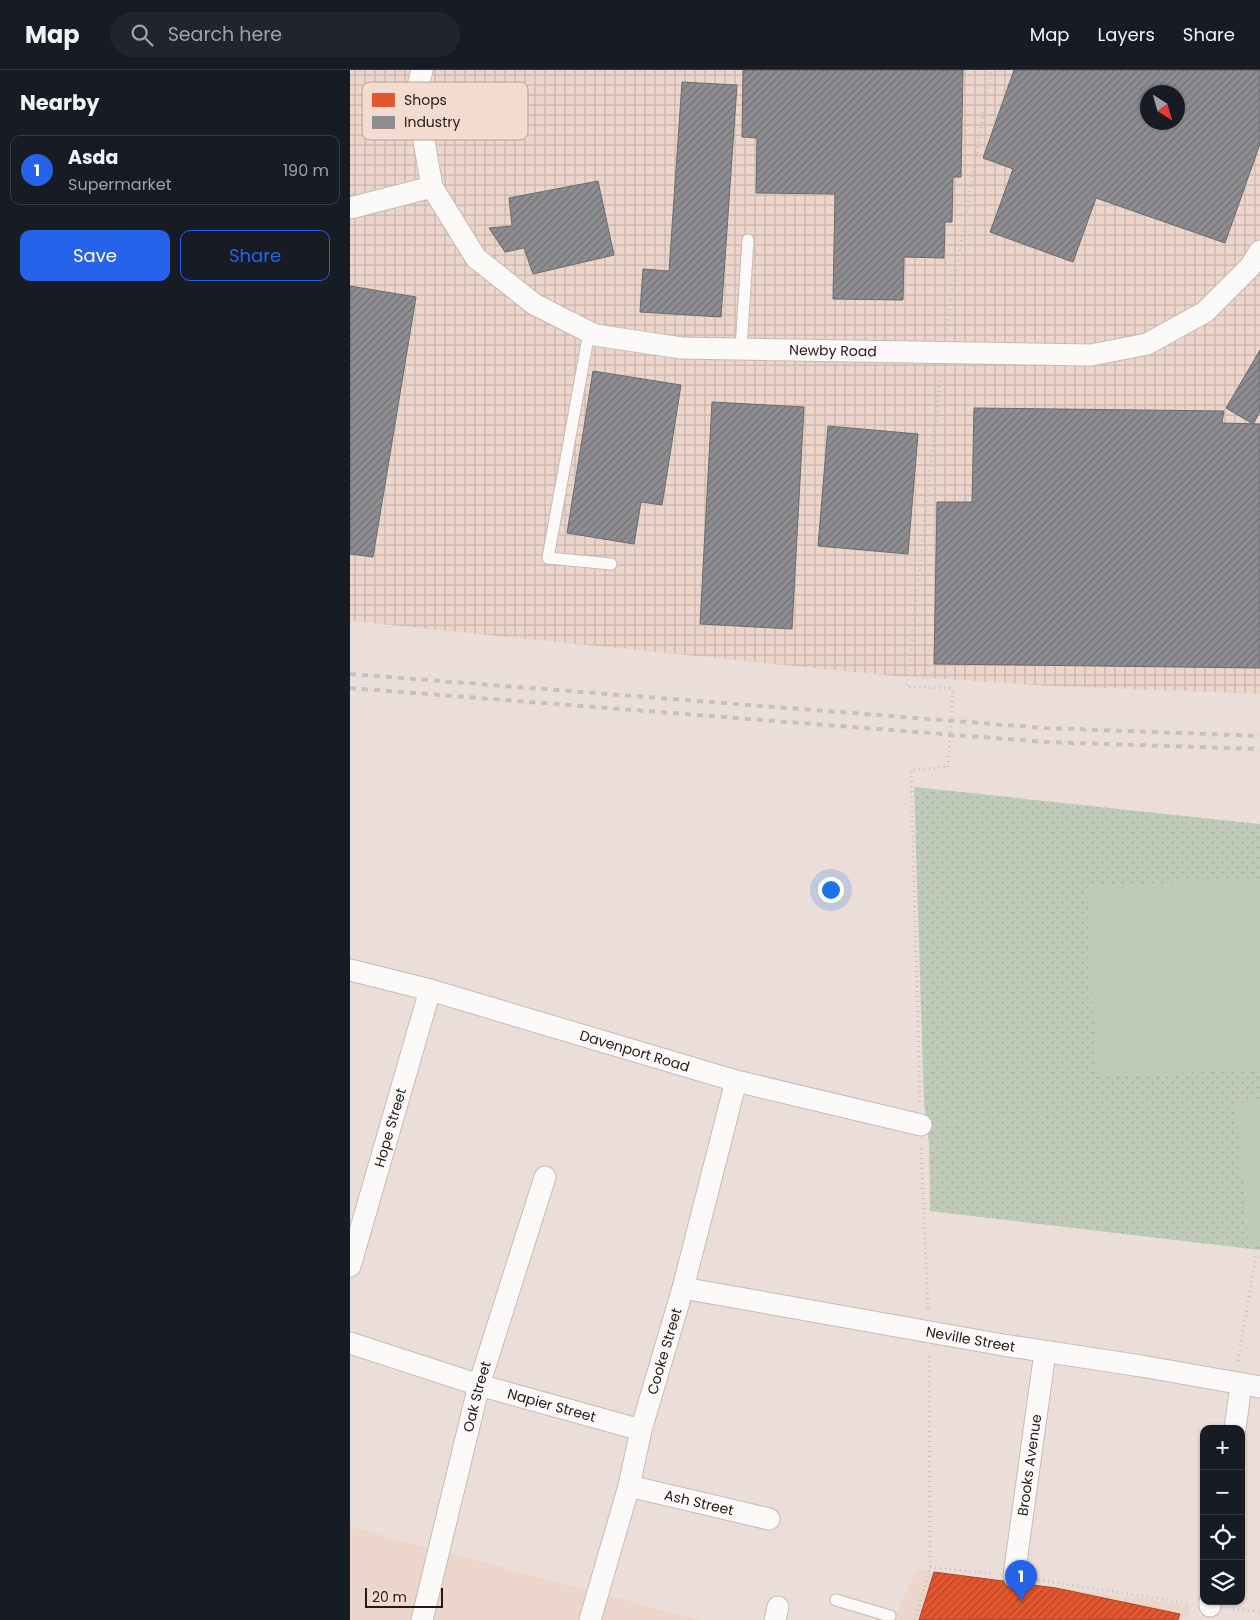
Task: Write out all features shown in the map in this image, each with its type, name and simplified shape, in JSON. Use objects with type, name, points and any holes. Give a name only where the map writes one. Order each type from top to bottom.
[{"type":"street","name":"Newby Road","points":[[424,140],[432,187],[476,258],[534,304],[595,335],[681,348],[1091,355],[1147,344],[1205,312],[1250,266],[1260,252]]},
{"type":"street","points":[[350,208],[432,187]]},
{"type":"street","name":"Davenport Road","points":[[350,970],[430,990],[736,1082],[930,1124]]},
{"type":"street","name":"Hope Street","points":[[350,1266],[430,990]]},
{"type":"street","name":"Cooke Street","points":[[590,1620],[629,1486],[641,1430],[683,1288],[736,1082]]},
{"type":"street","name":"Oak Street","points":[[422,1620],[479,1385],[545,1177]]},
{"type":"street","name":"Neville Street","points":[[683,1288],[929,1332],[1141,1366],[1245,1385]]},
{"type":"street","name":"Napier Street","points":[[350,1343],[479,1385],[641,1430]]},
{"type":"street","name":"Brooks Avenue","points":[[1014,1576],[1045,1352]]},
{"type":"street","points":[[1236,1425],[1245,1385]]},
{"type":"street","name":"Ash Street","points":[[629,1486],[769,1519]]},
{"type":"lane","points":[[741,349],[748,240]]},
{"type":"lane","points":[[589,332],[548,558],[611,564]]},
{"type":"lane","points":[[836,1600],[890,1616],[888,1620]]},
{"type":"path","points":[[906,688],[953,688],[948,767],[911,770],[930,1124]]},
{"type":"path","points":[[911,792],[925,793]]},
{"type":"path","points":[[915,1620],[930,1567],[929,1332],[933,875]]},
{"type":"path","points":[[930,1124],[1260,1091]]},
{"type":"path","points":[[1245,1385],[1256,1256],[1260,1256]]},
{"type":"path","points":[[930,1567],[1014,1576],[1200,1603]]},
{"type":"path","points":[[1216,1605],[1260,1612]]},
{"type":"shaded area","points":[[350,70],[1260,70],[1260,694],[1052,686],[894,676],[350,621]]},
{"type":"shaded area","points":[[350,1527],[700,1620],[350,1620]]},
{"type":"shaded area","points":[[918,1570],[1191,1606],[1187,1620],[893,1620]]},
{"type":"green space","points":[[914,787],[1260,824],[1260,1250],[930,1211],[929,1141],[924,1104]]},
{"type":"green space","points":[[1260,878],[1260,1069],[1096,1077],[1087,887]]},
{"type":"green space","points":[[1260,1101],[1260,1242],[1249,1243],[1235,1103]]},
{"type":"building: Shops","points":[[934,1572],[1056,1588],[1180,1614],[1178,1620],[919,1620]]},
{"type":"building: Industry","points":[[743,70],[963,70],[961,177],[953,177],[952,222],[945,222],[944,258],[904,257],[903,300],[833,299],[835,194],[756,193],[757,138],[742,137]]},
{"type":"building: Industry","points":[[1014,70],[1260,70],[1260,144],[1225,243],[1096,198],[1073,262],[990,232],[1013,169],[983,158]]},
{"type":"building: Industry","points":[[682,82],[737,85],[721,317],[640,312],[643,269],[669,271]]},
{"type":"building: Industry","points":[[598,181],[614,255],[533,274],[524,248],[505,252],[489,228],[512,226],[509,198]]},
{"type":"building: Industry","points":[[350,286],[416,297],[373,557],[350,554]]},
{"type":"building: Industry","points":[[1260,350],[1260,412],[1253,424],[1226,408]]},
{"type":"building: Industry","points":[[593,371],[681,385],[662,505],[641,502],[634,544],[567,533]]},
{"type":"building: Industry","points":[[712,402],[804,407],[792,629],[700,624]]},
{"type":"building: Industry","points":[[974,408],[1224,411],[1222,423],[1260,424],[1260,668],[934,664],[937,502],[972,502]]},
{"type":"building: Industry","points":[[828,426],[918,434],[908,554],[818,546]]},
{"type":"railway","points":[[350,674],[1045,728],[1260,736]]},
{"type":"railway","points":[[350,688],[1045,742],[1260,749]]},
{"type":"place","name":"Asda","points":[[1021,1601]]}]
